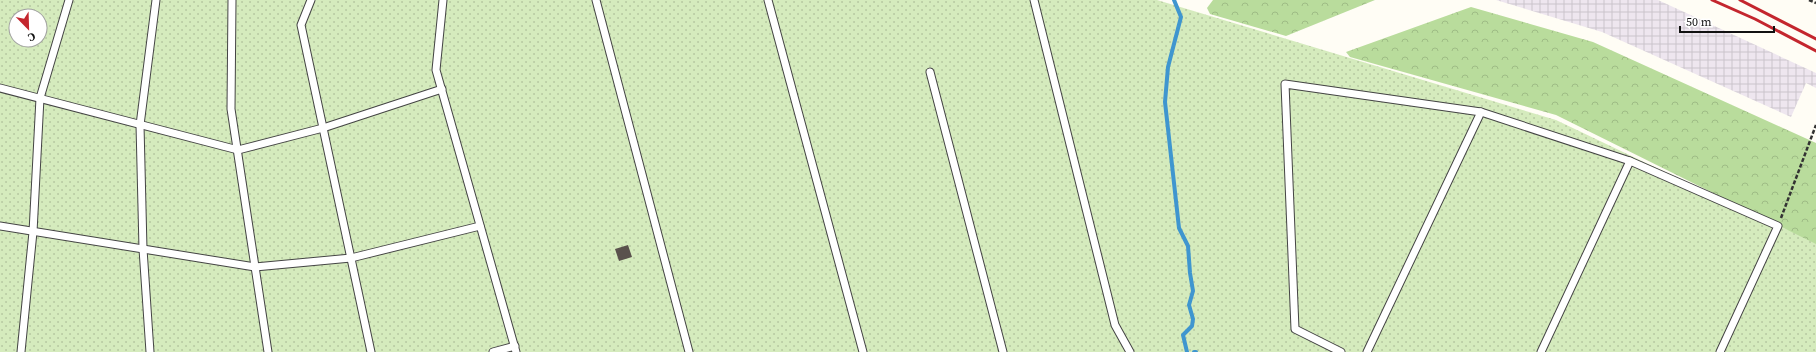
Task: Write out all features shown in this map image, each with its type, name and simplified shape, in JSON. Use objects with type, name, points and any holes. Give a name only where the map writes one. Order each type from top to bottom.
[{"type":"lane","points":[[21,352],[33,232],[40,98],[69,0]]},
{"type":"lane","points":[[150,352],[143,249],[140,125],[156,0]]},
{"type":"lane","points":[[232,0],[231,109],[268,352]]},
{"type":"lane","points":[[311,0],[301,25],[371,352]]},
{"type":"lane","points":[[443,0],[436,70],[516,349],[493,352]]},
{"type":"lane","points":[[596,0],[689,352]]},
{"type":"lane","points":[[768,0],[863,352]]},
{"type":"lane","points":[[1034,0],[1115,325],[1130,352]]},
{"type":"lane","points":[[930,72],[1003,352]]},
{"type":"lane","points":[[1341,352],[1295,329],[1285,84],[1481,112],[1630,161],[1778,226],[1720,352]]},
{"type":"lane","points":[[0,88],[238,150],[324,128],[442,89]]},
{"type":"lane","points":[[1367,352],[1481,112]]},
{"type":"lane","points":[[1541,352],[1630,161]]},
{"type":"lane","points":[[0,226],[255,268],[351,258],[480,226]]},
{"type":"path","points":[[1809,0],[1816,3]]},
{"type":"path","points":[[1778,226],[1816,125]]},
{"type":"shaded area","points":[[1496,0],[1658,0],[1816,73],[1816,88],[1806,83],[1791,117],[1602,32]]},
{"type":"green space","points":[[0,0],[1157,0],[1556,120],[1778,226],[1816,240],[1816,352],[0,352]]},
{"type":"green space","points":[[1213,0],[1375,0],[1286,36],[1210,14],[1207,8]]},
{"type":"green space","points":[[1471,7],[1593,42],[1816,143],[1816,244],[1556,115],[1350,57],[1346,52]]},
{"type":"building","points":[[628,245],[632,257],[619,261],[615,249]]},
{"type":"waterway","points":[[1174,0],[1181,17],[1168,67],[1165,102],[1179,228],[1188,246],[1193,291],[1189,305],[1193,319],[1192,326],[1183,335],[1187,352]]},
{"type":"railway","points":[[1712,0],[1755,19],[1816,51]]},
{"type":"railway","points":[[1740,0],[1816,39]]}]
